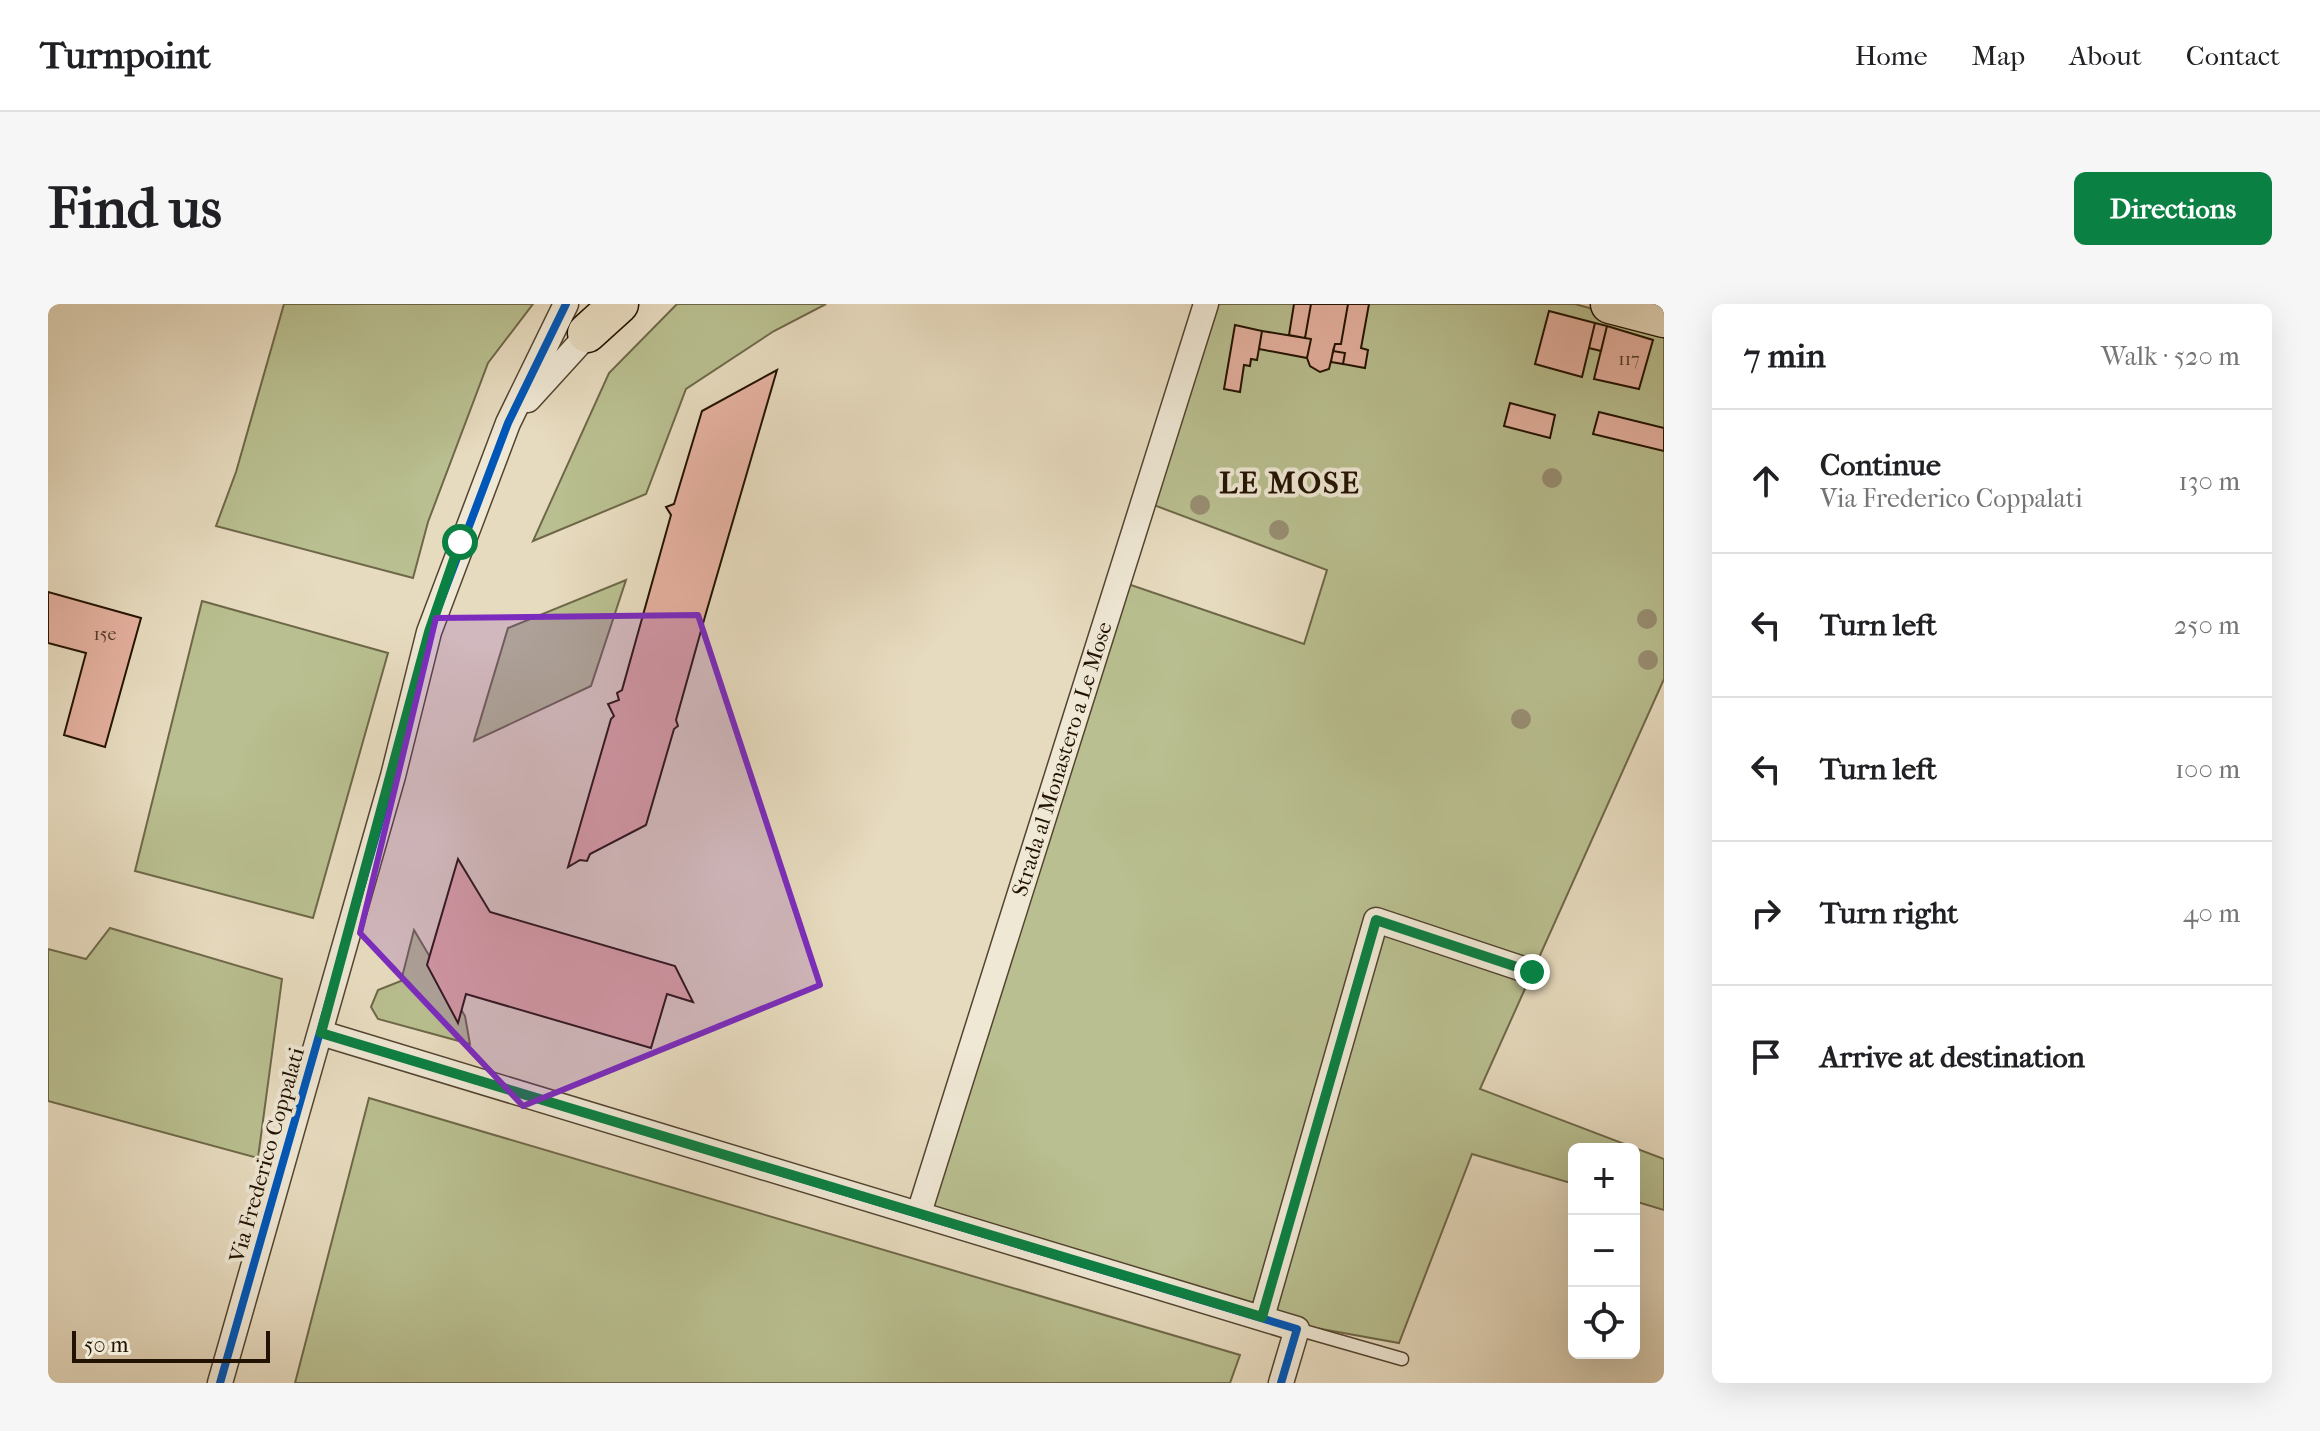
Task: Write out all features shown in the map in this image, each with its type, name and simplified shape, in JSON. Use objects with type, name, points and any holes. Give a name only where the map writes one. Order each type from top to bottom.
[{"type":"main road","points":[[584,314],[619,304]]},
{"type":"main road","points":[[1610,304],[1664,318]]},
{"type":"street","name":"Strada al Monastero a Le Mose","points":[[919,1213],[1206,304]]},
{"type":"street","name":"Via Frederico Coppalati","points":[[508,423],[584,314]]},
{"type":"street","name":"Via Frederico Coppalati","points":[[220,1383],[321,1033],[429,632],[508,423],[584,314]]},
{"type":"street","points":[[1262,1317],[1376,920],[1532,972]]},
{"type":"street","points":[[321,1033],[1297,1329],[1281,1383]]},
{"type":"lane","points":[[1297,1329],[1402,1359]]},
{"type":"highlighted area","points":[[698,615],[820,985],[523,1106],[360,933],[436,618]]},
{"type":"green space","points":[[284,304],[533,304],[488,363],[428,522],[413,578],[216,526],[236,472]]},
{"type":"green space","points":[[677,304],[826,304],[774,331],[686,389],[646,494],[533,541],[609,373]]},
{"type":"green space","points":[[1214,304],[1575,304],[1664,329],[1664,679],[1480,1089],[1622,1143],[1568,1143],[1568,1182],[1472,1154],[1399,1343],[1299,1325],[928,1217],[1128,584],[1304,644],[1327,570],[1151,504]]},
{"type":"green space","points":[[626,580],[591,686],[474,741],[508,628]]},
{"type":"green space","points":[[202,601],[388,653],[313,918],[135,871]]},
{"type":"green space","points":[[110,928],[282,979],[258,1158],[48,1101],[48,949],[86,959]]},
{"type":"green space","points":[[414,930],[465,1016],[470,1044],[378,1019],[371,1007],[378,990],[401,981]]},
{"type":"green space","points":[[369,1098],[1240,1355],[1230,1383],[295,1383]]},
{"type":"green space","points":[[1640,1150],[1664,1159],[1664,1210],[1640,1203]]},
{"type":"building","points":[[1294,304],[1311,304],[1305,338],[1289,335]]},
{"type":"building","points":[[1311,304],[1348,304],[1341,344],[1335,344],[1329,369],[1320,372],[1310,366],[1307,358],[1311,339],[1305,338]]},
{"type":"building","points":[[1348,304],[1369,304],[1361,348],[1368,350],[1365,368],[1343,364],[1345,353],[1333,351],[1335,344],[1341,344]]},
{"type":"building","points":[[1549,311],[1595,323],[1582,377],[1535,364]]},
{"type":"building","points":[[1595,323],[1607,326],[1601,351],[1589,348]]},
{"type":"building","points":[[1235,325],[1262,331],[1257,360],[1251,359],[1250,366],[1244,365],[1240,392],[1224,389]]},
{"type":"building","points":[[1607,326],[1653,340],[1639,389],[1594,379]]},
{"type":"building","points":[[1262,331],[1311,339],[1307,358],[1259,349]]},
{"type":"building","points":[[1333,351],[1345,353],[1343,364],[1331,362]]},
{"type":"building","points":[[777,370],[676,720],[678,726],[674,729],[646,825],[590,854],[587,861],[580,860],[568,867],[614,716],[608,704],[619,700],[617,693],[622,690],[671,515],[666,507],[674,504],[702,411]]},
{"type":"building","points":[[1510,403],[1555,415],[1550,438],[1504,426]]},
{"type":"building","points":[[1599,412],[1664,428],[1664,451],[1593,434]]},
{"type":"building","points":[[48,592],[141,618],[105,747],[64,735],[86,653],[48,643]]},
{"type":"building","points":[[458,859],[490,912],[675,966],[693,1002],[667,994],[651,1048],[466,994],[458,1023],[427,965]]},
{"type":"cycle path","points":[[220,1383],[393,776],[429,632],[508,423],[566,304]]},
{"type":"cycle path","points":[[321,1033],[1297,1329],[1281,1383]]},
{"type":"district","name":"LE MOSE","points":[[1290,483]]},
{"type":"route","points":[[460,542],[429,632],[393,776],[321,1033],[1262,1317],[1376,920],[1532,972]]}]
